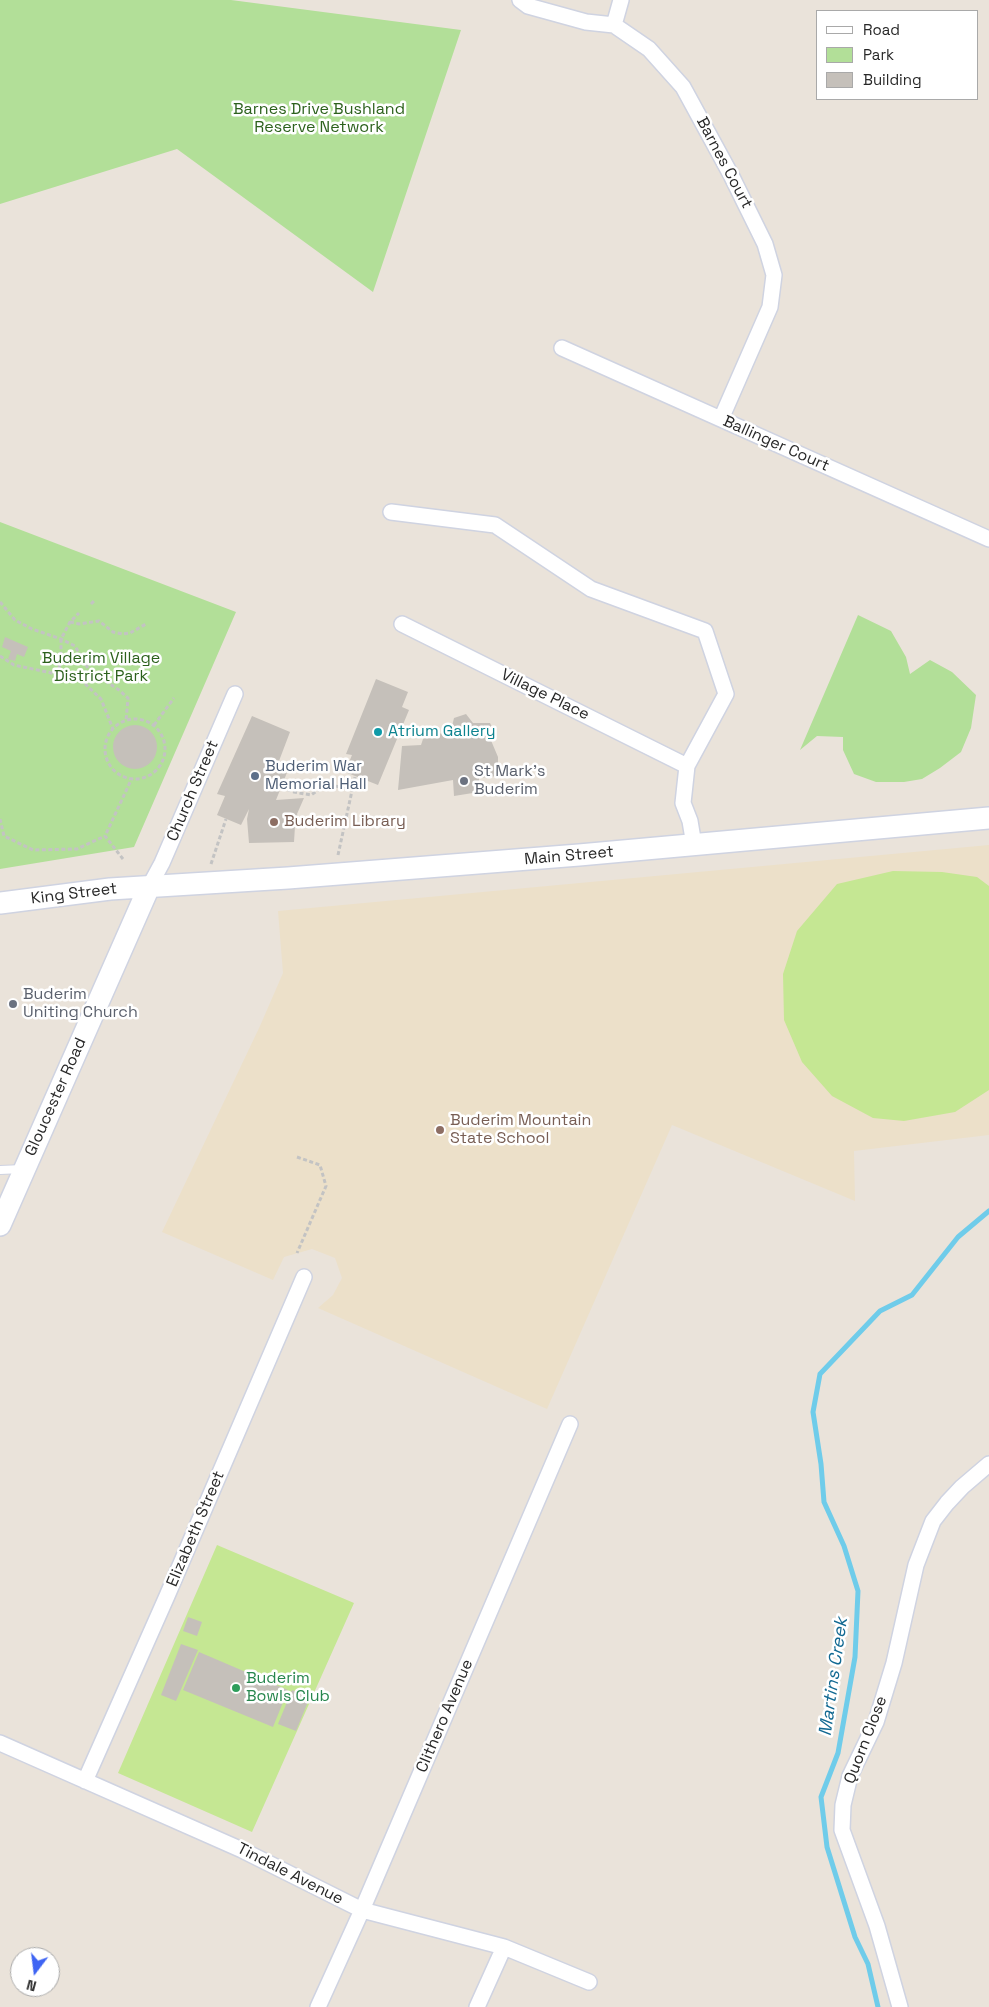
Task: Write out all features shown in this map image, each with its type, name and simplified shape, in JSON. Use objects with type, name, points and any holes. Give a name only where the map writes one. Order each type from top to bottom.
[{"type":"main road","name":"Main Street","points":[[149,887],[307,877],[989,818]]},
{"type":"main road","name":"King Street","points":[[0,903],[110,888],[149,887]]},
{"type":"main road","name":"Gloucester Road","points":[[0,1225],[149,887]]},
{"type":"street","name":"Barnes Court","points":[[520,0],[528,6],[586,22],[614,25],[649,49],[683,87],[766,244],[774,275],[770,307],[721,419]]},
{"type":"street","points":[[614,25],[621,0]]},
{"type":"street","name":"Ballinger Court","points":[[562,348],[989,540]]},
{"type":"street","points":[[391,512],[495,526],[591,589],[705,631],[726,694],[687,766],[683,803],[690,821],[694,845]]},
{"type":"street","name":"Village Place","points":[[402,624],[687,766]]},
{"type":"street","name":"Church Street","points":[[149,887],[162,863],[235,694]]},
{"type":"street","name":"Elizabeth Street","points":[[85,1781],[304,1277]]},
{"type":"street","name":"Clithero Avenue","points":[[318,2007],[362,1910],[570,1424]]},
{"type":"street","name":"Quorn Close","points":[[900,2007],[877,1926],[842,1830],[843,1805],[850,1776],[876,1722],[894,1663],[916,1565],[934,1521],[946,1503],[962,1486],[989,1464]]},
{"type":"street","name":"Tindale Avenue","points":[[0,1744],[242,1850],[362,1910],[504,1947],[589,1982]]},
{"type":"street","points":[[477,2007],[504,1947]]},
{"type":"lane","points":[[0,1170],[25,1169]]},
{"type":"path","points":[[91,604],[95,600]]},
{"type":"path","points":[[0,602],[15,620],[32,630],[61,638],[75,646],[89,670],[128,698],[126,721]]},
{"type":"path","points":[[58,675],[61,638],[70,622],[80,613]]},
{"type":"path","points":[[70,622],[79,624],[98,621],[113,632],[123,634],[146,624]]},
{"type":"path","points":[[0,656],[14,665],[80,679],[101,699],[113,729]]},
{"type":"path","points":[[154,725],[174,698]]},
{"type":"path","points":[[135,719],[145,720],[154,725],[164,741],[166,751],[163,760],[150,775],[142,778],[132,778],[118,773],[108,761],[106,742],[113,729],[126,721],[135,719]]},
{"type":"path","points":[[338,855],[355,776]]},
{"type":"path","points":[[0,819],[4,836],[33,850],[76,849],[105,836],[132,778]]},
{"type":"path","points":[[281,787],[294,792],[311,794],[327,784],[352,790]]},
{"type":"path","points":[[211,865],[226,820]]},
{"type":"path","points":[[105,836],[124,859]]},
{"type":"path","points":[[297,1157],[320,1165],[326,1186],[297,1253]]},
{"type":"shaded area","name":"Buderim Mountain State School","points":[[989,845],[989,1135],[854,1151],[855,1201],[672,1125],[547,1409],[318,1308],[333,1295],[342,1278],[335,1258],[312,1249],[284,1257],[273,1280],[162,1232],[260,1026],[283,973],[278,911]]},
{"type":"green space","name":"Barnes Drive Bushland Reserve Network","points":[[0,0],[231,0],[461,30],[373,292],[177,149],[0,204]]},
{"type":"green space","name":"Buderim Village District Park","points":[[0,522],[236,612],[134,847],[0,869]]},
{"type":"green space","points":[[858,615],[891,631],[906,657],[910,674],[930,660],[952,672],[976,695],[971,728],[961,752],[922,779],[904,782],[876,782],[854,774],[843,750],[843,737],[817,736],[800,750]]},
{"type":"green space","points":[[893,871],[942,872],[977,877],[989,886],[989,1090],[955,1112],[904,1121],[873,1118],[832,1096],[802,1062],[784,1020],[783,974],[797,931],[837,884]]},
{"type":"green space","name":"Buderim Bowls Club","points":[[217,1545],[354,1603],[252,1832],[118,1773]]},
{"type":"building","points":[[5,637],[28,647],[24,657],[17,654],[15,661],[8,659],[11,651],[2,647]]},
{"type":"building","name":"Atrium Gallery","points":[[376,679],[408,692],[402,707],[409,710],[378,785],[345,772],[352,755],[346,754]]},
{"type":"building","name":"St Mark's Buderim","points":[[466,714],[473,723],[490,723],[493,729],[487,731],[498,757],[498,776],[479,778],[479,792],[454,796],[453,780],[398,790],[402,746],[421,745],[424,736],[444,733],[446,728],[451,730],[454,718]]},
{"type":"building","name":"Buderim War Memorial Hall","points":[[252,716],[290,732],[279,761],[290,765],[276,800],[304,798],[297,814],[302,827],[295,826],[294,842],[249,843],[247,819],[249,809],[241,825],[217,815],[225,796],[217,794]]},
{"type":"building","points":[[131,725],[139,725],[151,731],[157,747],[151,763],[139,769],[131,769],[119,763],[113,751],[113,743],[119,731]]},
{"type":"building","points":[[188,1617],[202,1622],[197,1636],[183,1631]]},
{"type":"building","points":[[181,1644],[198,1650],[176,1701],[161,1695]]},
{"type":"building","points":[[199,1652],[288,1690],[273,1727],[183,1690]]},
{"type":"building","points":[[292,1690],[310,1697],[296,1731],[278,1724]]},
{"type":"waterway","name":"Martins Creek","points":[[878,2007],[868,1964],[855,1937],[827,1847],[821,1797],[838,1753],[855,1657],[858,1591],[844,1546],[824,1502],[821,1464],[813,1412],[820,1374],[880,1311],[912,1295],[958,1237],[989,1211]]},
{"type":"place","name":"Atrium Gallery","points":[[378,732]]},
{"type":"place","name":"Buderim War Memorial Hall","points":[[255,776]]},
{"type":"place","name":"St Mark's Buderim","points":[[464,781]]},
{"type":"place","name":"Buderim Library","points":[[274,822]]},
{"type":"place","name":"Buderim Uniting Church","points":[[13,1004]]},
{"type":"place","name":"Buderim Mountain State School","points":[[440,1130]]},
{"type":"place","name":"Buderim Bowls Club","points":[[236,1688]]}]
